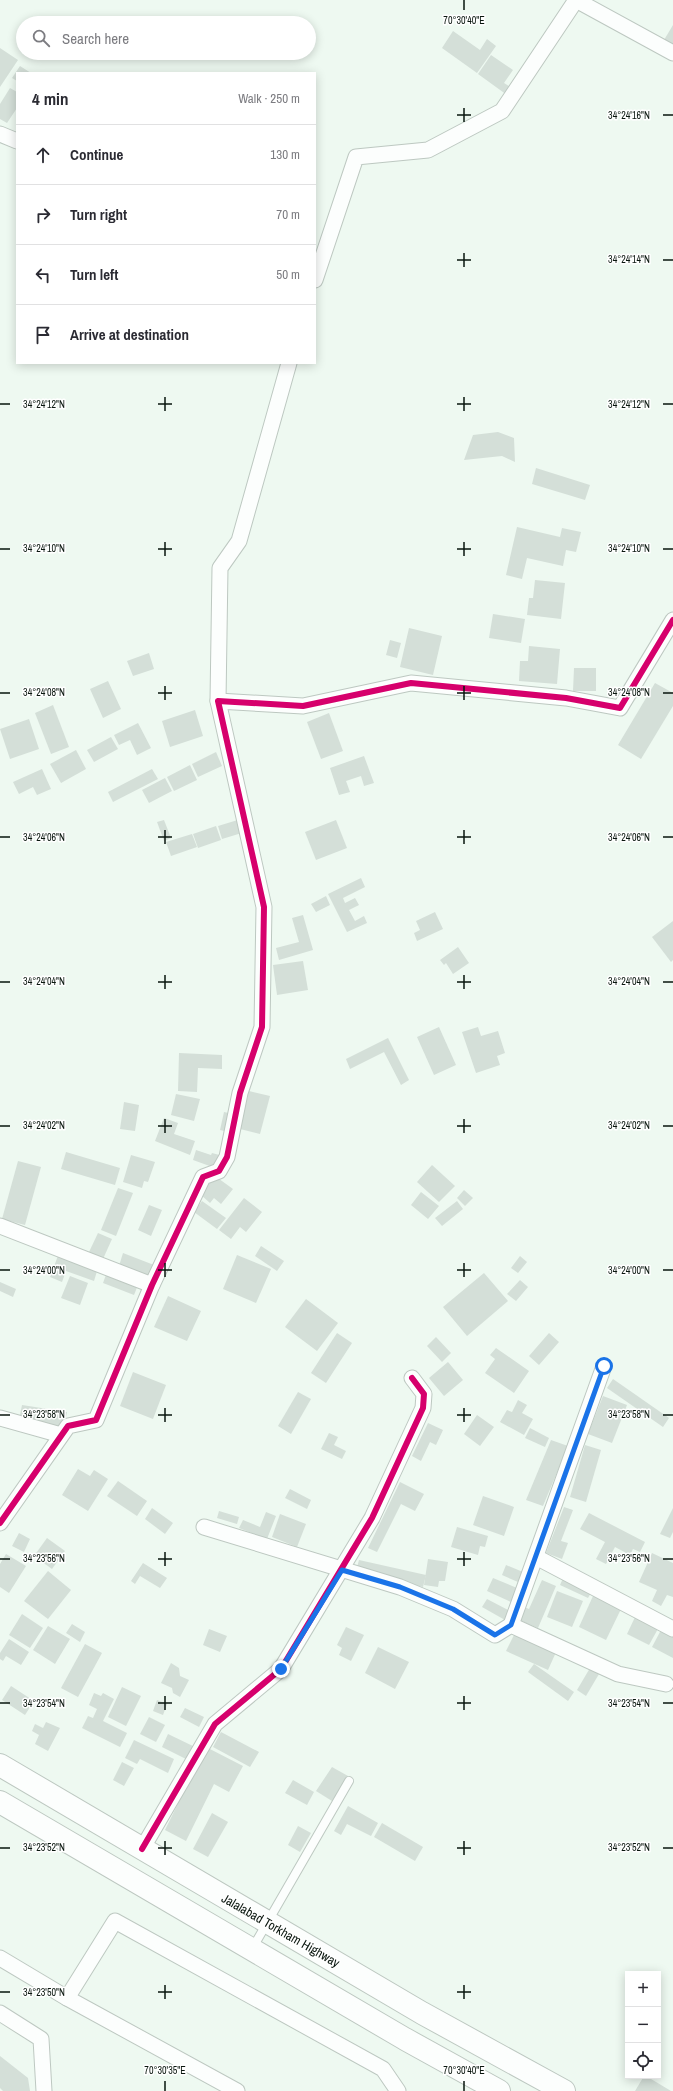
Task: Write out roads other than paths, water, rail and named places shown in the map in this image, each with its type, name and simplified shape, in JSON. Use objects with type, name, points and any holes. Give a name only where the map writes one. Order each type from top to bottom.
[{"type":"highway","name":"Jalalabad Torkham Highway","points":[[0,1765],[422,2013],[564,2091]]},
{"type":"highway","points":[[0,1802],[252,1950],[499,2091]]},
{"type":"street","points":[[316,277],[356,157],[428,150],[502,111],[576,0],[673,53]]},
{"type":"street","points":[[0,134],[16,141]]},
{"type":"street","points":[[0,1523],[68,1426],[96,1420],[152,1285],[203,1177],[219,1171],[227,1157],[240,1093],[262,1027],[264,907],[218,701],[220,568],[239,542],[289,364]]},
{"type":"street","points":[[218,701],[303,706],[411,682],[566,698],[620,708],[673,620]]},
{"type":"street","points":[[0,1226],[152,1285]]},
{"type":"street","points":[[204,1527],[400,1587],[447,1606],[495,1635],[511,1625],[604,1366]]},
{"type":"street","points":[[142,1849],[215,1724],[281,1669],[372,1518],[423,1408],[424,1394],[412,1378]]},
{"type":"street","points":[[0,1418],[62,1435]]},
{"type":"street","points":[[536,1557],[673,1629]]},
{"type":"street","points":[[511,1625],[618,1674],[666,1684]]},
{"type":"street","points":[[67,1998],[115,1921],[383,2069],[398,2091]]},
{"type":"street","points":[[0,1958],[67,1998],[237,2091]]},
{"type":"street","points":[[0,2013],[41,2039],[44,2091]]},
{"type":"lane","points":[[252,1950],[349,1781]]}]
